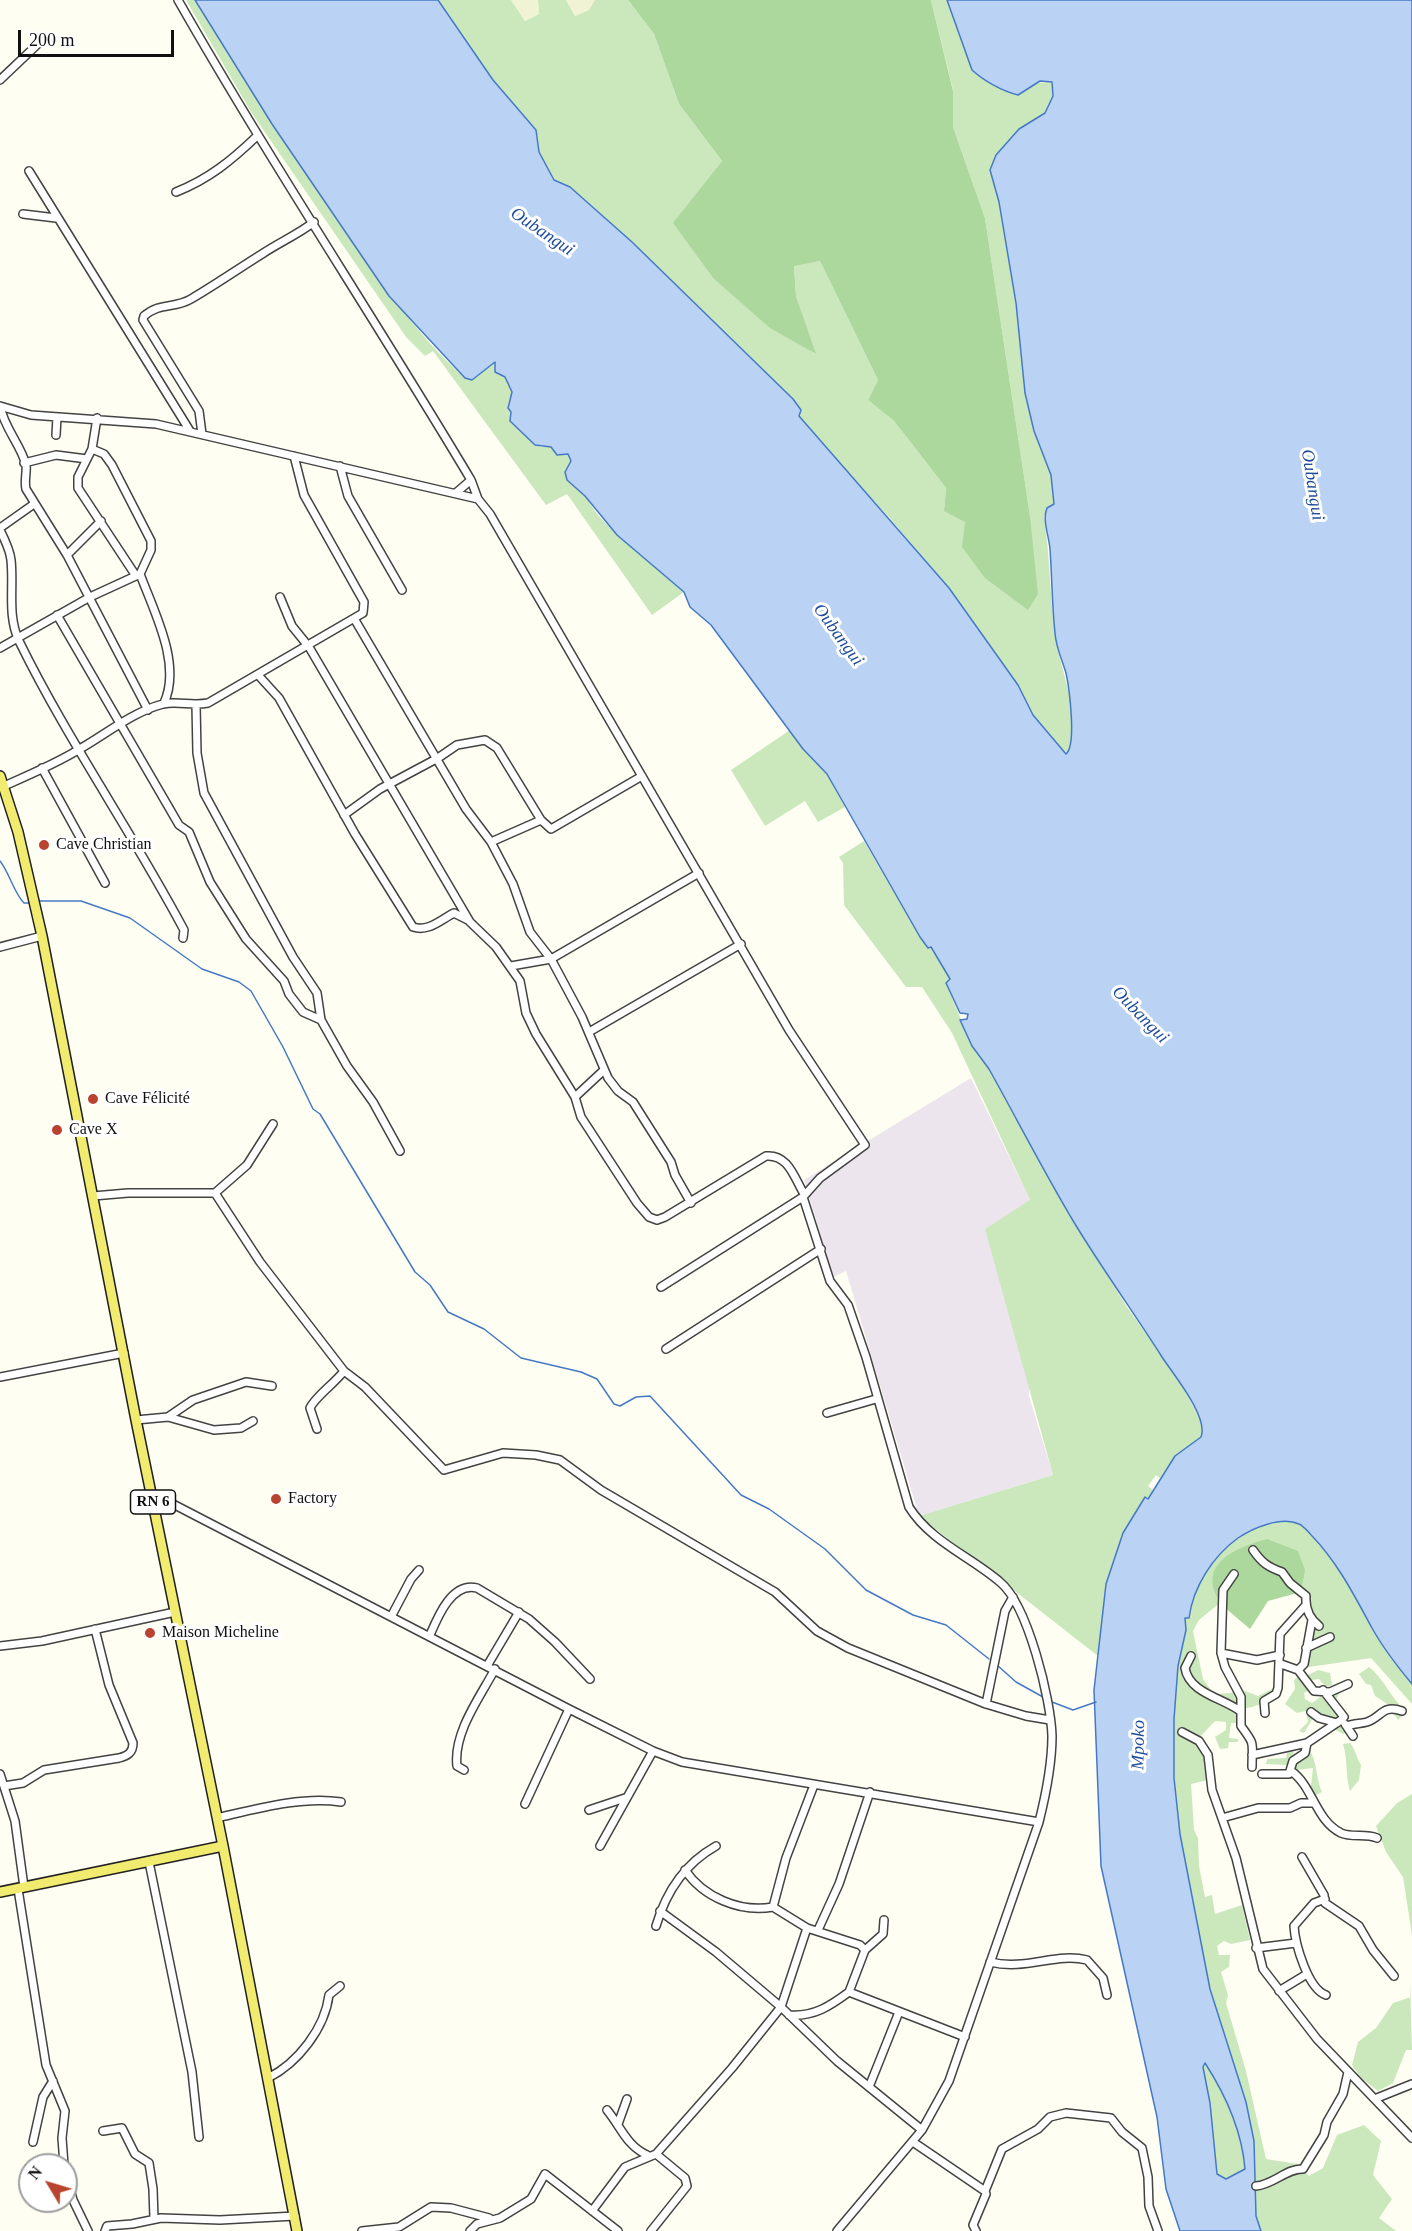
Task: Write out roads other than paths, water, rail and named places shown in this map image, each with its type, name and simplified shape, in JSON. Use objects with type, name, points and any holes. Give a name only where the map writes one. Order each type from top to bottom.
[{"type":"main road","name":"RN 6","points":[[0,776],[18,832],[42,936],[136,1420],[224,1846],[297,2231]]},
{"type":"main road","points":[[0,1892],[224,1846]]},
{"type":"street","points":[[177,0],[257,136],[314,222],[471,480],[478,499],[490,514],[789,1030],[865,1145],[820,1178],[803,1196],[661,1287]]},
{"type":"street","points":[[0,80],[41,40]]},
{"type":"street","points":[[176,192],[204,181],[230,162],[257,136]]},
{"type":"street","points":[[28,171],[190,431]]},
{"type":"street","points":[[23,213],[56,218]]},
{"type":"street","points":[[202,434],[199,411],[143,320],[144,316],[160,305],[173,306],[189,300],[264,252],[294,237],[314,222]]},
{"type":"street","points":[[0,406],[31,415],[156,424],[254,449],[457,492],[478,499]]},
{"type":"street","points":[[0,406],[6,427],[24,463],[24,481],[34,504],[67,555],[148,710]]},
{"type":"street","points":[[56,435],[57,417]]},
{"type":"street","points":[[96,418],[93,449],[76,483],[138,575],[166,651],[170,678],[169,693],[164,704]]},
{"type":"street","points":[[0,648],[90,597],[138,575],[151,550],[149,532],[112,465],[104,454],[93,449]]},
{"type":"street","points":[[24,463],[56,456],[87,459]]},
{"type":"street","points":[[4,786],[78,750],[119,724],[148,710],[164,704],[208,703],[309,647],[363,613],[364,602],[304,495],[294,456]]},
{"type":"street","points":[[340,466],[348,496],[402,590]]},
{"type":"street","points":[[457,492],[471,480]]},
{"type":"street","points":[[34,504],[0,529],[11,559],[10,599],[18,639],[78,750],[148,862],[184,930],[183,938]]},
{"type":"street","points":[[67,555],[101,521]]},
{"type":"street","points":[[280,597],[292,626],[309,647],[470,922],[511,966],[520,981],[526,1013],[536,1034],[575,1097],[581,1117],[637,1203],[649,1217],[657,1220],[691,1203],[766,1156],[776,1155],[783,1158],[803,1196],[830,1281],[848,1305],[866,1357],[900,1482],[914,1515],[929,1530],[1001,1583],[1013,1597],[1022,1614],[1039,1670],[1050,1720],[1050,1768],[1039,1822],[949,2081],[922,2130],[837,2231]]},
{"type":"street","points":[[57,615],[119,724],[155,780],[179,825],[189,832],[210,882],[246,939],[284,981],[303,1012],[321,1020]]},
{"type":"street","points":[[355,620],[466,809],[491,843],[513,884],[530,932],[551,959],[589,1032],[604,1070],[618,1091],[633,1102],[671,1162],[675,1175],[691,1203]]},
{"type":"street","points":[[259,676],[279,698],[344,815],[413,927],[420,929],[431,927],[454,913],[470,922]]},
{"type":"street","points":[[196,705],[198,753],[204,793],[292,957],[317,993],[321,1020],[347,1066],[373,1102],[400,1151]]},
{"type":"street","points":[[344,815],[380,789],[438,758],[457,745],[485,740],[497,748],[541,820],[550,829],[642,776]]},
{"type":"street","points":[[42,768],[105,883]]},
{"type":"street","points":[[491,843],[541,820]]},
{"type":"street","points":[[511,966],[551,959],[699,873]]},
{"type":"street","points":[[0,948],[42,936]]},
{"type":"street","points":[[589,1032],[741,944]]},
{"type":"street","points":[[575,1097],[604,1070]]},
{"type":"street","points":[[93,1196],[128,1193],[215,1193],[247,1165],[273,1124]]},
{"type":"street","points":[[215,1193],[260,1262],[344,1371],[365,1387],[444,1470],[503,1453],[536,1455],[560,1460],[601,1490],[775,1592],[817,1631],[885,1664],[986,1704],[1026,1716],[1050,1720]]},
{"type":"street","points":[[666,1349],[821,1249]]},
{"type":"street","points":[[0,1377],[124,1353]]},
{"type":"street","points":[[317,1429],[310,1408],[313,1402],[326,1393],[344,1371]]},
{"type":"street","points":[[168,1416],[193,1400],[246,1382],[272,1386]]},
{"type":"street","points":[[827,1413],[876,1399]]},
{"type":"street","points":[[136,1420],[168,1416],[214,1430],[241,1428],[253,1421]]},
{"type":"street","points":[[153,1498],[171,1503],[653,1751],[682,1762],[1039,1822]]},
{"type":"street","points":[[1253,1550],[1261,1562],[1273,1570],[1282,1572],[1290,1583],[1306,1596],[1305,1606],[1312,1620],[1319,1626]]},
{"type":"street","points":[[392,1615],[411,1579],[419,1570]]},
{"type":"street","points":[[1234,1574],[1223,1590],[1221,1653],[1225,1667],[1241,1697],[1243,1707],[1240,1711],[1241,1726],[1252,1738],[1252,1767]]},
{"type":"street","points":[[430,1635],[454,1593],[469,1586],[519,1612],[555,1642],[590,1679]]},
{"type":"street","points":[[986,1704],[1005,1611],[1013,1597]]},
{"type":"street","points":[[1265,1713],[1264,1701],[1276,1694],[1278,1689],[1281,1664],[1280,1634],[1305,1606]]},
{"type":"street","points":[[0,1646],[42,1641],[176,1612]]},
{"type":"street","points":[[487,1666],[519,1612]]},
{"type":"street","points":[[1298,1670],[1304,1664],[1312,1620]]},
{"type":"street","points":[[4,1786],[23,1783],[44,1770],[119,1758],[127,1756],[131,1751],[133,1743],[109,1685],[95,1629]]},
{"type":"street","points":[[1306,1648],[1330,1637]]},
{"type":"street","points":[[1221,1653],[1257,1660],[1280,1655]]},
{"type":"street","points":[[1191,1656],[1185,1668],[1192,1682],[1202,1691],[1240,1711]]},
{"type":"street","points":[[1281,1664],[1298,1670],[1314,1691],[1330,1692],[1348,1684]]},
{"type":"street","points":[[464,1770],[458,1766],[456,1757],[464,1729],[495,1670]]},
{"type":"street","points":[[1252,1755],[1307,1743],[1344,1717],[1323,1690]]},
{"type":"street","points":[[525,1804],[569,1708]]},
{"type":"street","points":[[1347,1726],[1370,1721],[1380,1711],[1402,1711]]},
{"type":"street","points":[[1311,1712],[1319,1718],[1339,1721],[1347,1726],[1353,1736]]},
{"type":"street","points":[[1182,1732],[1205,1747],[1212,1790],[1236,1858],[1263,1970],[1317,2038],[1348,2072],[1377,2098],[1412,2138]]},
{"type":"street","points":[[1292,1771],[1293,1761],[1305,1753],[1307,1743]]},
{"type":"street","points":[[600,1846],[653,1751]]},
{"type":"street","points":[[1262,1774],[1289,1774],[1292,1771]]},
{"type":"street","points":[[1292,1771],[1298,1776],[1313,1803],[1340,1832],[1377,1838]]},
{"type":"street","points":[[0,1774],[15,1821],[21,1888],[46,2065],[65,2111],[63,2153]]},
{"type":"street","points":[[773,1907],[786,1858],[814,1785]]},
{"type":"street","points":[[818,1930],[838,1884],[870,1792]]},
{"type":"street","points":[[589,1810],[625,1798]]},
{"type":"street","points":[[217,1818],[285,1805],[329,1800],[341,1802]]},
{"type":"street","points":[[1222,1818],[1258,1808],[1290,1808],[1301,1803],[1313,1803]]},
{"type":"street","points":[[656,1926],[669,1891],[685,1869],[703,1853],[716,1846]]},
{"type":"street","points":[[1302,1857],[1328,1907],[1359,1926],[1373,1950],[1394,1976]]},
{"type":"street","points":[[149,1862],[192,2072],[199,2137]]},
{"type":"street","points":[[685,1869],[699,1888],[708,1894],[744,1908],[773,1907],[807,1928],[860,1945],[865,1950]]},
{"type":"street","points":[[1325,1899],[1314,1903],[1295,1922],[1296,1943],[1307,1974],[1318,1992],[1326,1995]]},
{"type":"street","points":[[660,1911],[716,1952],[869,2087],[922,2130]]},
{"type":"street","points":[[789,2015],[803,2016],[822,2010],[849,1992],[865,1950],[883,1934],[884,1920]]},
{"type":"street","points":[[592,2211],[625,2167],[647,2155],[656,2154],[730,2071],[781,2007],[807,1928]]},
{"type":"street","points":[[1256,1948],[1296,1943]]},
{"type":"street","points":[[990,1962],[1017,1966],[1068,1958],[1087,1960],[1102,1978],[1107,1995]]},
{"type":"street","points":[[1279,1991],[1307,1974]]},
{"type":"street","points":[[267,2078],[285,2068],[308,2042],[327,2011],[329,1995],[340,1986]]},
{"type":"street","points":[[849,1992],[965,2037]]},
{"type":"street","points":[[869,2087],[899,2012]]},
{"type":"street","points":[[1256,2186],[1269,2185],[1295,2169],[1303,2169],[1324,2135],[1327,2122],[1343,2094],[1348,2072]]},
{"type":"street","points":[[33,2142],[43,2097],[53,2081]]},
{"type":"street","points":[[1377,2098],[1412,2084]]},
{"type":"street","points":[[618,2124],[627,2099]]},
{"type":"street","points":[[607,2110],[618,2124],[624,2138],[638,2151],[647,2155]]},
{"type":"street","points":[[972,2229],[1002,2149],[1038,2129],[1050,2117],[1066,2114],[1104,2115],[1115,2120],[1122,2132],[1142,2148],[1148,2177],[1149,2206],[1158,2231]]},
{"type":"street","points":[[103,2131],[122,2128],[135,2154],[149,2163],[154,2219]]},
{"type":"street","points":[[913,2142],[985,2191]]},
{"type":"street","points":[[651,2231],[687,2186],[684,2178],[656,2154]]},
{"type":"street","points":[[470,2231],[477,2224],[496,2220],[531,2199],[545,2174],[618,2231]]},
{"type":"street","points":[[362,2231],[399,2227],[431,2207],[451,2208],[496,2220]]},
{"type":"street","points":[[78,2210],[88,2231]]},
{"type":"street","points":[[105,2231],[107,2226],[154,2219],[220,2220],[295,2216]]},
{"type":"water","points":[[195,0],[438,0],[493,80],[536,130],[539,152],[554,180],[570,187],[632,242],[793,399],[801,410],[799,416],[949,588],[1018,685],[1033,715],[1066,754],[1072,728],[1070,702],[1066,673],[1056,638],[1050,549],[1045,523],[1047,508],[1054,504],[1051,475],[1034,431],[1025,393],[1016,303],[999,202],[990,170],[996,155],[1019,129],[1045,113],[1053,96],[1052,82],[1040,81],[1018,95],[988,82],[977,74],[972,70],[947,0],[1412,0],[1412,1684],[1381,1643],[1345,1580],[1321,1546],[1301,1525],[1284,1521],[1276,1522],[1251,1530],[1229,1545],[1213,1563],[1200,1584],[1189,1618],[1185,1618],[1186,1630],[1178,1666],[1174,1719],[1174,1778],[1180,1834],[1210,1989],[1246,2102],[1254,2141],[1256,2216],[1261,2231],[1180,2231],[1166,2189],[1157,2117],[1101,1866],[1094,1690],[1106,1584],[1123,1533],[1145,1497],[1148,1499],[1175,1456],[1201,1437],[1200,1418],[1195,1407],[1096,1258],[1064,1205],[989,1069],[972,1046],[960,1020],[967,1019],[968,1014],[960,1013],[946,983],[950,979],[931,947],[928,948],[920,937],[827,774],[803,749],[711,625],[690,607],[684,592],[617,535],[585,496],[567,480],[565,472],[571,461],[568,454],[557,455],[551,447],[535,445],[510,421],[511,412],[508,408],[512,392],[505,377],[495,372],[495,362],[472,380],[465,378],[389,296],[272,124]],"holes":[[[1205,2063],[1226,2100],[1236,2127],[1245,2169],[1226,2179],[1217,2174],[1210,2103],[1203,2067]]]},
{"type":"waterway","points":[[0,861],[21,899],[24,903],[30,903]]},
{"type":"waterway","points":[[40,901],[81,901],[130,918],[202,969],[239,982],[251,991],[283,1047],[313,1109],[320,1114],[415,1272],[430,1285],[448,1312],[484,1329],[521,1358],[581,1372],[597,1379],[614,1404],[620,1406],[636,1397],[650,1396],[741,1495],[769,1509],[825,1549],[866,1590],[913,1615],[946,1625],[989,1659]]},
{"type":"waterway","points":[[997,1665],[1016,1682],[1043,1697]]},
{"type":"waterway","points":[[1052,1702],[1073,1710],[1096,1702]]},
{"type":"place","name":"Cave Christian","points":[[44,845]]},
{"type":"place","name":"Cave Félicité","points":[[93,1099]]},
{"type":"place","name":"Cave X","points":[[57,1130]]},
{"type":"place","name":"Factory","points":[[276,1499]]},
{"type":"place","name":"Maison Micheline","points":[[150,1633]]},
{"type":"water label","name":"Oubangui","points":[[542,232]]},
{"type":"water label","name":"Oubangui","points":[[1312,485]]},
{"type":"water label","name":"Oubangui","points":[[838,635]]},
{"type":"water label","name":"Oubangui","points":[[1140,1015]]},
{"type":"water label","name":"Mpoko","points":[[1139,1745]]}]
